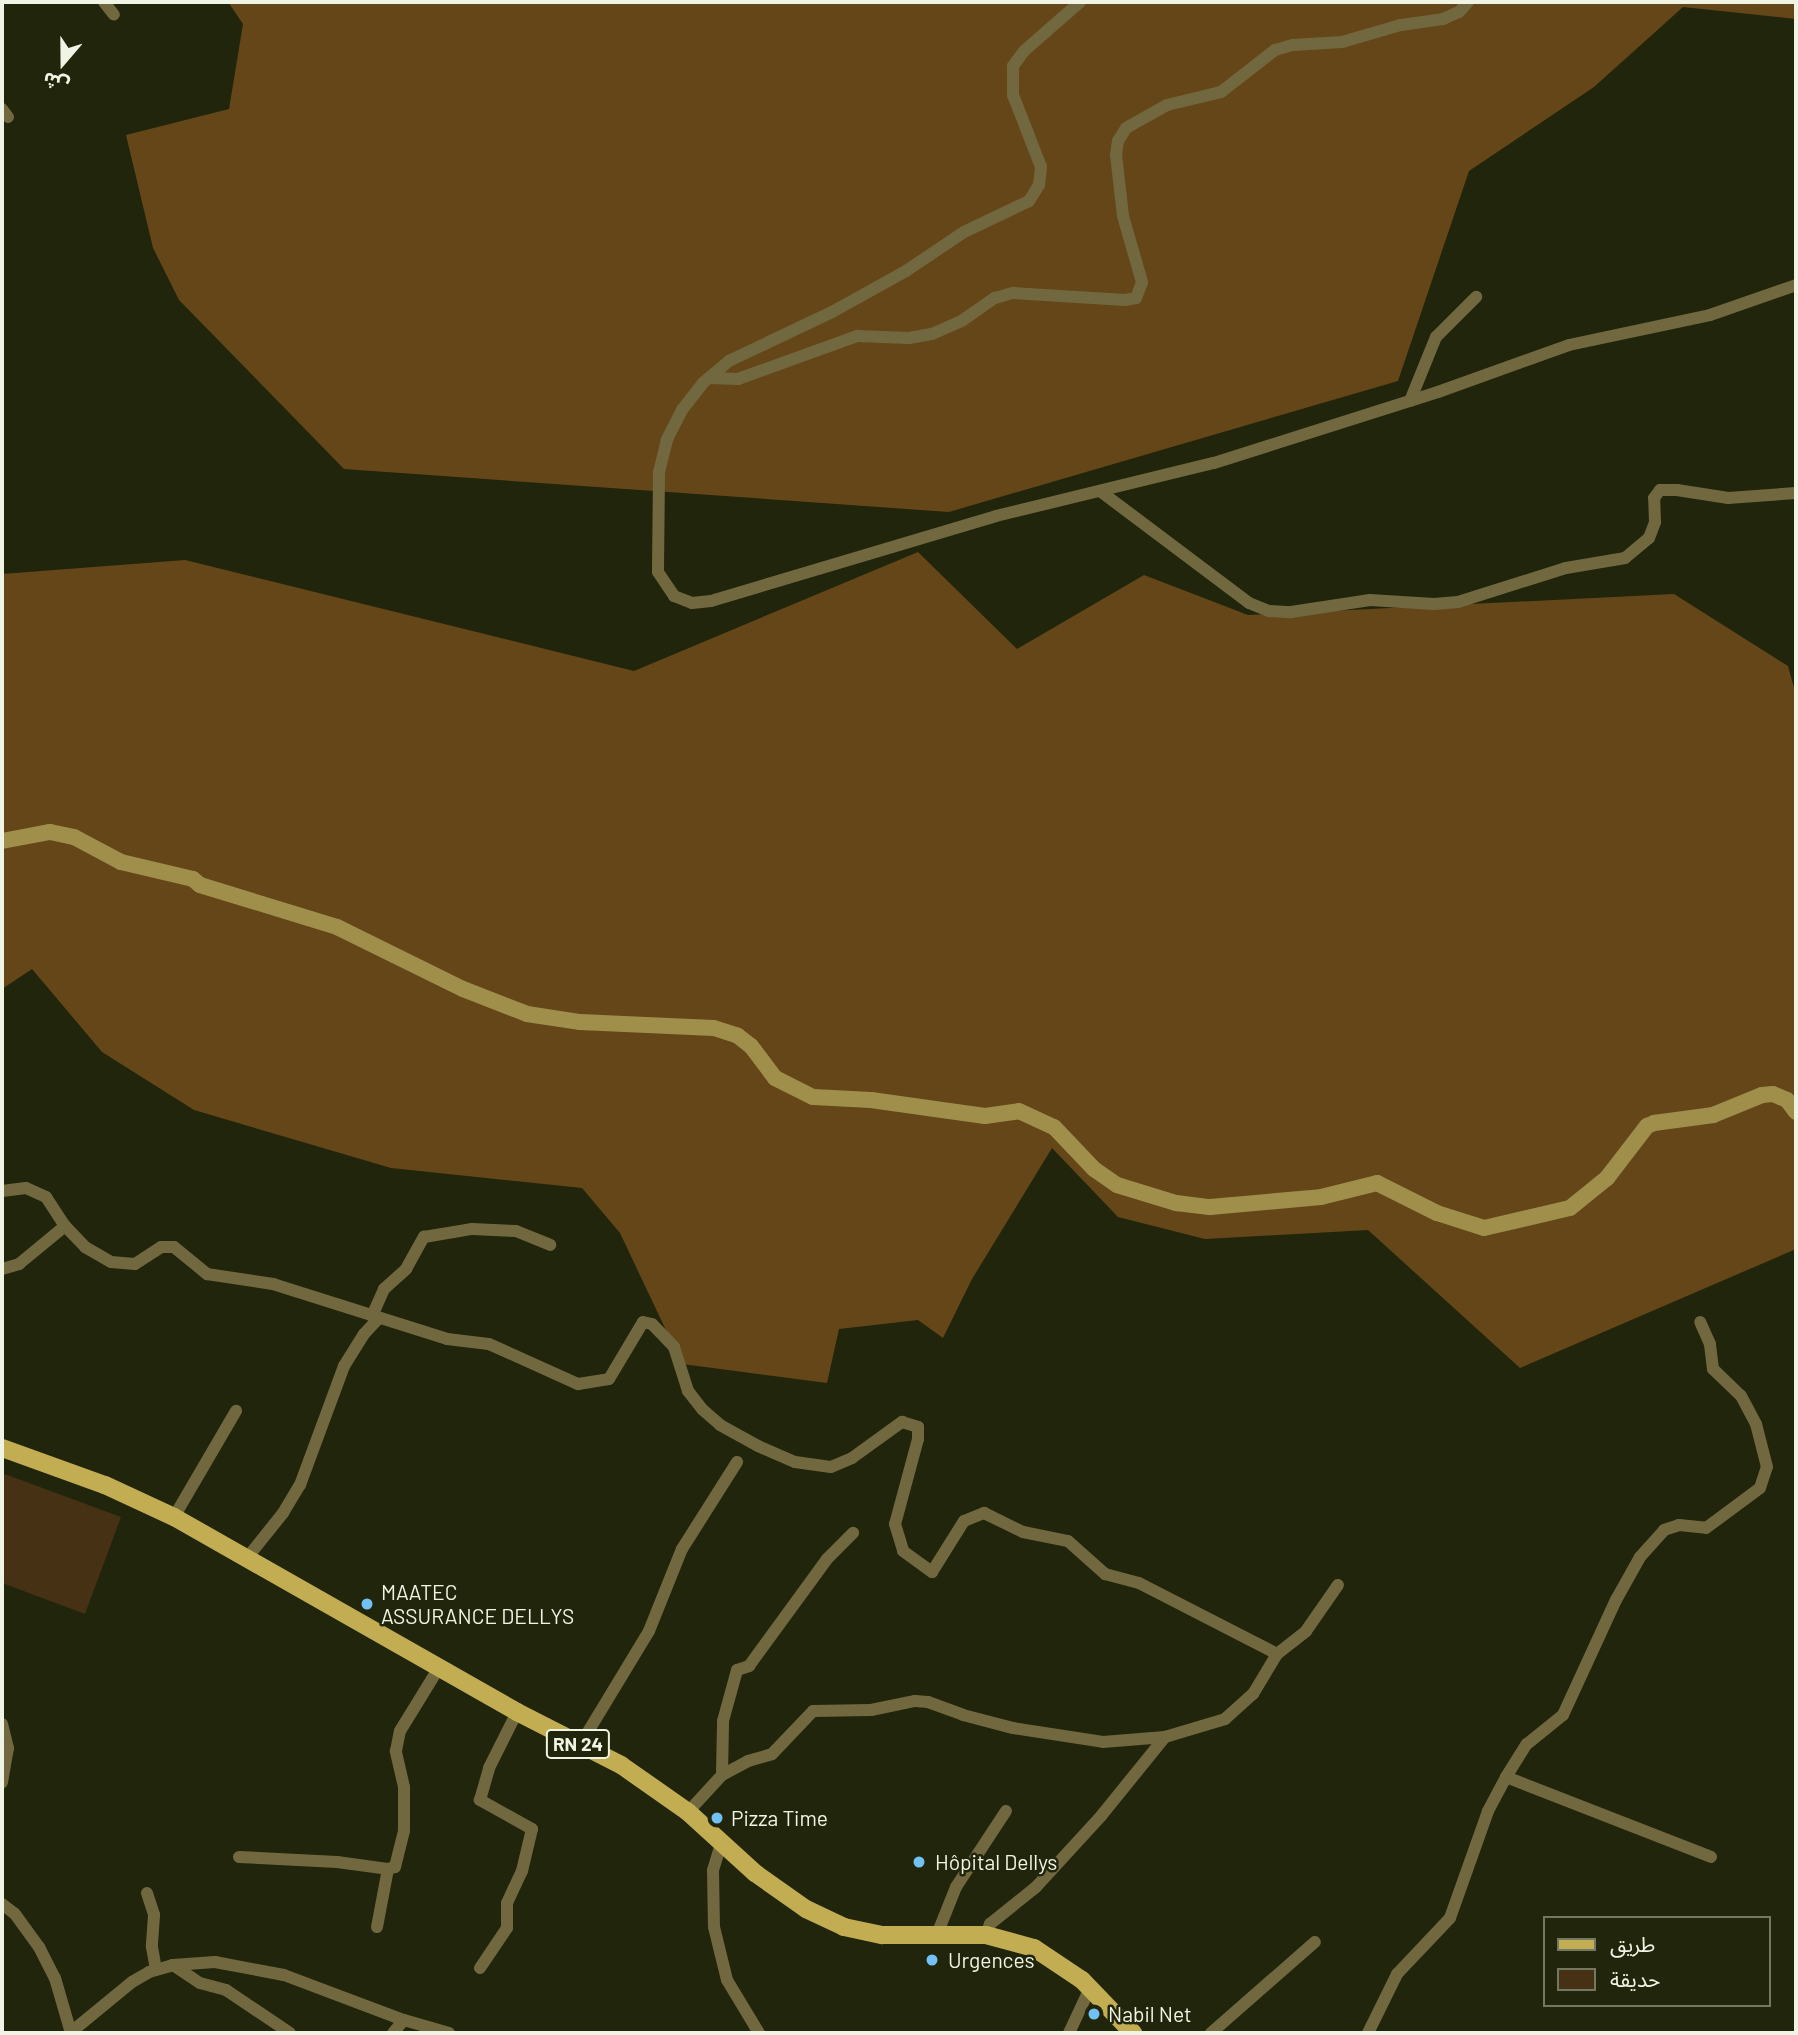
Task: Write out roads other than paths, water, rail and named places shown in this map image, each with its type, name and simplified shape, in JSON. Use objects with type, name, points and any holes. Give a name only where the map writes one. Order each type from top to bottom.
[{"type":"main road","name":"RN 24","points":[[2,1448],[105,1485],[174,1517],[517,1712],[621,1765],[688,1812],[755,1873],[806,1909],[844,1927],[882,1935],[986,1935],[1034,1948],[1065,1966],[1133,2033]]},
{"type":"street","points":[[104,2],[114,15]]},
{"type":"street","points":[[1080,2],[1024,51],[1013,66],[1013,95],[1041,167],[1038,185],[1029,201],[964,232],[906,271],[832,312],[729,361],[709,378],[682,410],[667,440],[659,473],[658,572],[667,589],[682,600],[710,601],[996,516],[1214,463],[1410,401],[1569,345],[1710,315],[1796,285]]},
{"type":"street","points":[[709,378],[738,379],[857,336],[909,338],[932,334],[953,326],[995,298],[1013,293],[1125,300],[1136,298],[1142,282],[1123,216],[1116,155],[1118,141],[1126,128],[1167,105],[1220,92],[1240,80],[1267,55],[1284,47],[1342,42],[1401,25],[1443,19],[1459,12],[1468,2]]},
{"type":"street","points":[[1410,401],[1436,337],[1476,297]]},
{"type":"street","points":[[1100,491],[1249,603],[1269,611],[1291,612],[1370,600],[1434,604],[1458,602],[1566,568],[1625,558],[1649,538],[1655,522],[1654,498],[1660,490],[1728,498],[1796,493]]},
{"type":"street","points":[[2,841],[50,832],[74,837],[121,862],[193,879],[200,885],[337,927],[463,989],[527,1014],[580,1022],[714,1028],[738,1036],[751,1046],[775,1077],[813,1097],[871,1100],[985,1116],[1019,1111],[1054,1127],[1094,1169],[1117,1185],[1176,1203],[1210,1207],[1321,1197],[1377,1183],[1437,1213],[1485,1228],[1570,1208],[1607,1178],[1647,1126],[1654,1123],[1713,1115],[1762,1095],[1773,1094],[1787,1100],[1796,1112]]},
{"type":"street","points":[[2,1191],[17,1187],[37,1191],[53,1205],[65,1226],[85,1247],[111,1262],[135,1264],[161,1247],[170,1246],[178,1249],[207,1274],[273,1284],[447,1339],[489,1344],[578,1384],[608,1380],[643,1322],[652,1324],[674,1347],[688,1391],[703,1410],[720,1425],[758,1446],[796,1462],[831,1467],[852,1458],[902,1422],[918,1427],[918,1439],[895,1524],[903,1551],[932,1572],[964,1521],[984,1513],[1023,1532],[1068,1541],[1105,1574],[1139,1583],[1278,1654]]},
{"type":"street","points":[[2,1269],[19,1264],[65,1226]]},
{"type":"street","points":[[247,1558],[277,1521],[300,1485],[344,1366],[376,1317],[384,1289],[406,1269],[424,1237],[472,1229],[516,1231],[550,1245]]},
{"type":"street","points":[[1368,2033],[1397,1974],[1450,1918],[1488,1811],[1527,1744],[1563,1715],[1616,1600],[1640,1557],[1664,1530],[1679,1525],[1706,1528],[1760,1488],[1767,1467],[1756,1424],[1741,1396],[1713,1368],[1710,1344],[1700,1322]]},
{"type":"street","points":[[174,1517],[236,1411]]},
{"type":"street","points":[[580,1745],[649,1631],[682,1549],[737,1462]]},
{"type":"street","points":[[722,1776],[723,1721],[737,1670],[749,1666],[827,1559],[853,1533]]},
{"type":"street","points":[[688,1812],[722,1776],[748,1761],[772,1754],[813,1711],[871,1710],[915,1701],[928,1702],[963,1715],[1013,1728],[1103,1742],[1165,1737],[1225,1719],[1253,1694],[1278,1654],[1306,1631],[1338,1585]]},
{"type":"street","points":[[239,1857],[337,1861],[388,1869],[396,1867],[404,1831],[404,1787],[396,1751],[400,1731],[440,1666]]},
{"type":"street","points":[[480,1968],[507,1928],[507,1903],[522,1871],[532,1829],[480,1800],[489,1768],[517,1712]]},
{"type":"street","points":[[2,1724],[8,1748],[8,1762],[2,1782]]},
{"type":"street","points":[[986,1935],[990,1924],[1037,1886],[1101,1816],[1165,1737]]},
{"type":"street","points":[[1506,1777],[1711,1857]]},
{"type":"street","points":[[936,1937],[956,1886],[1006,1811]]},
{"type":"street","points":[[721,1844],[713,1871],[714,1927],[727,1980],[759,2033]]},
{"type":"street","points":[[377,1927],[388,1869]]},
{"type":"street","points":[[148,1893],[154,1915],[152,1947],[156,1970]]},
{"type":"street","points":[[2,1904],[15,1914],[40,1947],[55,1978],[70,2033],[132,1982],[156,1970],[173,1965],[215,1962],[284,1975],[404,2020],[449,2033]]},
{"type":"street","points":[[1211,2033],[1315,1942]]},
{"type":"street","points":[[173,1965],[200,1983],[226,1990],[290,2033]]},
{"type":"street","points":[[1069,2033],[1090,1988]]},
{"type":"street","points":[[393,2033],[404,2020]]},
{"type":"place","name":"MAATEC ASSURANCE DELLYS","points":[[367,1604]]},
{"type":"place","name":"Pizza Time","points":[[717,1818]]},
{"type":"place","name":"Hôpital Dellys","points":[[919,1862]]},
{"type":"place","name":"Urgences","points":[[932,1960]]},
{"type":"place","name":"Nabil Net","points":[[1094,2014]]}]
